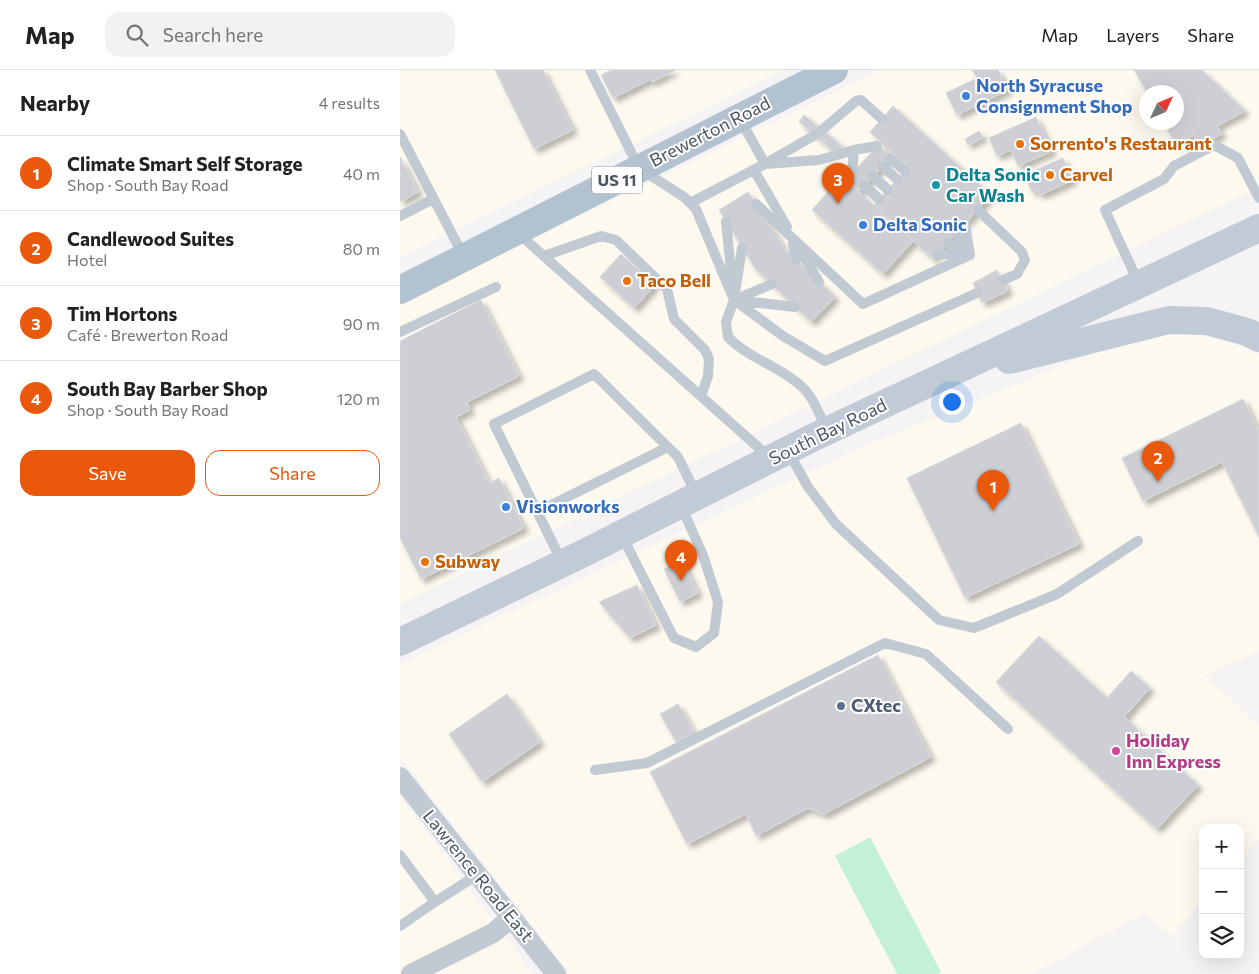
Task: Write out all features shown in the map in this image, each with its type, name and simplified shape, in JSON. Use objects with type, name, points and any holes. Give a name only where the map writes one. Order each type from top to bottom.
[{"type":"main road","name":"Brewerton Road","points":[[400,290],[834,70]]},
{"type":"main road","name":"South Bay Road","points":[[400,642],[939,378],[1259,229]]},
{"type":"main road","points":[[939,378],[1169,320],[1207,321],[1247,332],[1259,338]]},
{"type":"street","name":"Lawrence Road East","points":[[400,777],[556,974]]},
{"type":"street","points":[[411,974],[493,933],[511,918]]},
{"type":"lane","points":[[590,70],[639,168],[696,209],[734,300],[783,336],[825,361],[977,293]]},
{"type":"lane","points":[[690,203],[765,164],[818,132],[856,101],[861,100],[882,119]]},
{"type":"lane","points":[[740,117],[765,164]]},
{"type":"lane","points":[[400,134],[464,257]]},
{"type":"lane","points":[[1140,285],[1105,210],[1164,178],[1174,166],[1214,145],[1238,158],[1259,198]]},
{"type":"lane","points":[[765,164],[819,160],[854,150],[873,150]]},
{"type":"lane","points":[[854,150],[860,164]]},
{"type":"lane","points":[[852,174],[854,150]]},
{"type":"lane","points":[[890,158],[905,171]]},
{"type":"lane","points":[[882,166],[897,180]]},
{"type":"lane","points":[[754,170],[819,282]]},
{"type":"lane","points":[[873,176],[888,190]]},
{"type":"lane","points":[[864,186],[879,199]]},
{"type":"lane","points":[[400,216],[434,199]]},
{"type":"lane","points":[[756,204],[863,304],[970,255]]},
{"type":"lane","points":[[978,210],[1022,252],[1024,260],[1017,274],[1003,280]]},
{"type":"lane","points":[[726,222],[734,300]]},
{"type":"lane","points":[[965,224],[970,255]]},
{"type":"lane","points":[[772,230],[792,237]]},
{"type":"lane","points":[[516,231],[701,396],[780,455],[808,487],[836,524],[939,620],[974,628],[1057,594],[1138,541]]},
{"type":"lane","points":[[957,234],[970,255]]},
{"type":"lane","points":[[544,256],[602,236],[616,240],[667,289],[674,319],[705,350],[709,359],[708,376],[701,396]]},
{"type":"lane","points":[[792,237],[796,260]]},
{"type":"lane","points":[[948,243],[970,255]]},
{"type":"lane","points":[[742,248],[734,300],[726,322],[728,337],[756,358],[803,388],[813,402],[827,432]]},
{"type":"lane","points":[[938,254],[970,255]]},
{"type":"lane","points":[[734,300],[772,284]]},
{"type":"lane","points":[[400,332],[496,288]]},
{"type":"lane","points":[[734,300],[795,307]]},
{"type":"lane","points":[[563,563],[494,424],[594,374],[678,457],[703,555],[718,602],[714,633],[696,647],[674,638],[621,534]]},
{"type":"lane","points":[[538,512],[668,447]]},
{"type":"lane","points":[[595,770],[647,763],[885,643],[926,654],[1008,729]]},
{"type":"lane","points":[[400,855],[435,902]]},
{"type":"lane","points":[[400,926],[477,875]]},
{"type":"shaded area","points":[[400,70],[784,70],[400,257]]},
{"type":"shaded area","points":[[880,70],[1259,70],[1259,187],[400,604],[400,304]]},
{"type":"shaded area","points":[[1164,331],[1223,340],[1259,354],[1259,651],[1205,676],[1259,726],[1259,839],[1244,855],[1244,824],[1199,824],[1199,904],[1171,936],[1145,913],[1032,974],[570,974],[400,756],[400,664],[857,449],[1123,341]]},
{"type":"shaded area","points":[[400,797],[533,974],[400,974]]},
{"type":"green space","points":[[870,837],[941,972],[937,974],[897,974],[835,856]]},
{"type":"building","points":[[495,70],[543,70],[573,130],[534,149]]},
{"type":"building","points":[[611,70],[675,70],[652,82],[651,79],[613,98],[601,75]]},
{"type":"building","points":[[972,70],[998,70],[1008,90],[957,115],[946,93],[977,78]]},
{"type":"building","points":[[1134,70],[1202,70],[1245,111],[1217,126],[1222,134],[1200,146],[1194,135],[1176,145],[1168,130],[1184,130],[1184,85],[1143,85]]},
{"type":"building","name":"Delta Sonic Car Wash","points":[[893,106],[991,195],[933,259],[874,205],[908,167],[870,132]]},
{"type":"building","points":[[804,115],[842,146],[836,153],[799,122]]},
{"type":"building","name":"Sorrento's Restaurant","points":[[1036,117],[1052,151],[1018,166],[1011,150],[997,156],[989,138]]},
{"type":"building","points":[[979,131],[983,137],[968,145],[965,139]]},
{"type":"building","points":[[878,145],[891,157],[860,191],[847,179]]},
{"type":"building","points":[[400,157],[418,192],[400,202]]},
{"type":"building","name":"Carvel","points":[[1063,158],[1073,180],[1040,195],[1037,190],[1032,192],[1026,179],[1031,177],[1029,173]]},
{"type":"building","name":"Delta Sonic","points":[[842,176],[913,241],[883,274],[812,210]]},
{"type":"building","points":[[748,192],[785,249],[835,297],[811,322],[755,268],[719,210]]},
{"type":"building","name":"Taco Bell","points":[[621,254],[655,285],[634,308],[600,277]]},
{"type":"building","points":[[997,270],[1008,290],[984,302],[981,301],[973,283]]},
{"type":"building","points":[[481,300],[519,376],[467,402],[470,410],[456,417],[489,483],[499,478],[524,528],[421,579],[400,538],[400,341]]},
{"type":"building","points":[[1243,399],[1259,432],[1259,537],[1222,462],[1143,501],[1122,458]]},
{"type":"building","points":[[1021,423],[1079,544],[965,598],[907,478]]},
{"type":"building","points":[[682,561],[698,593],[680,602],[664,569]]},
{"type":"building","points":[[637,585],[656,625],[630,638],[599,602]]},
{"type":"building","name":"Holiday Inn Express","points":[[1039,636],[1107,698],[1131,671],[1150,688],[1124,717],[1198,785],[1157,829],[996,682]]},
{"type":"building","name":"CXtec","points":[[878,655],[931,757],[824,814],[808,808],[756,836],[746,814],[687,844],[650,772]]},
{"type":"building","points":[[507,694],[540,742],[482,782],[449,734]]},
{"type":"building","points":[[678,704],[694,732],[676,742],[660,714]]},
{"type":"place","name":"North Syracuse Consignment Shop","points":[[966,96]]},
{"type":"place","name":"Sorrento's Restaurant","points":[[1020,144]]},
{"type":"place","name":"Carvel","points":[[1050,175]]},
{"type":"place","name":"Delta Sonic Car Wash","points":[[936,185]]},
{"type":"place","name":"Tim Hortons","points":[[838,204]]},
{"type":"place","name":"Delta Sonic","points":[[863,225]]},
{"type":"place","name":"Taco Bell","points":[[627,281]]},
{"type":"place","name":"Candlewood Suites","points":[[1158,482]]},
{"type":"place","name":"Visionworks","points":[[506,507]]},
{"type":"place","name":"Climate Smart Self Storage","points":[[993,511]]},
{"type":"place","name":"Subway","points":[[425,562]]},
{"type":"place","name":"South Bay Barber Shop","points":[[681,581]]},
{"type":"place","name":"CXtec","points":[[841,706]]},
{"type":"place","name":"Holiday Inn Express","points":[[1116,751]]}]
